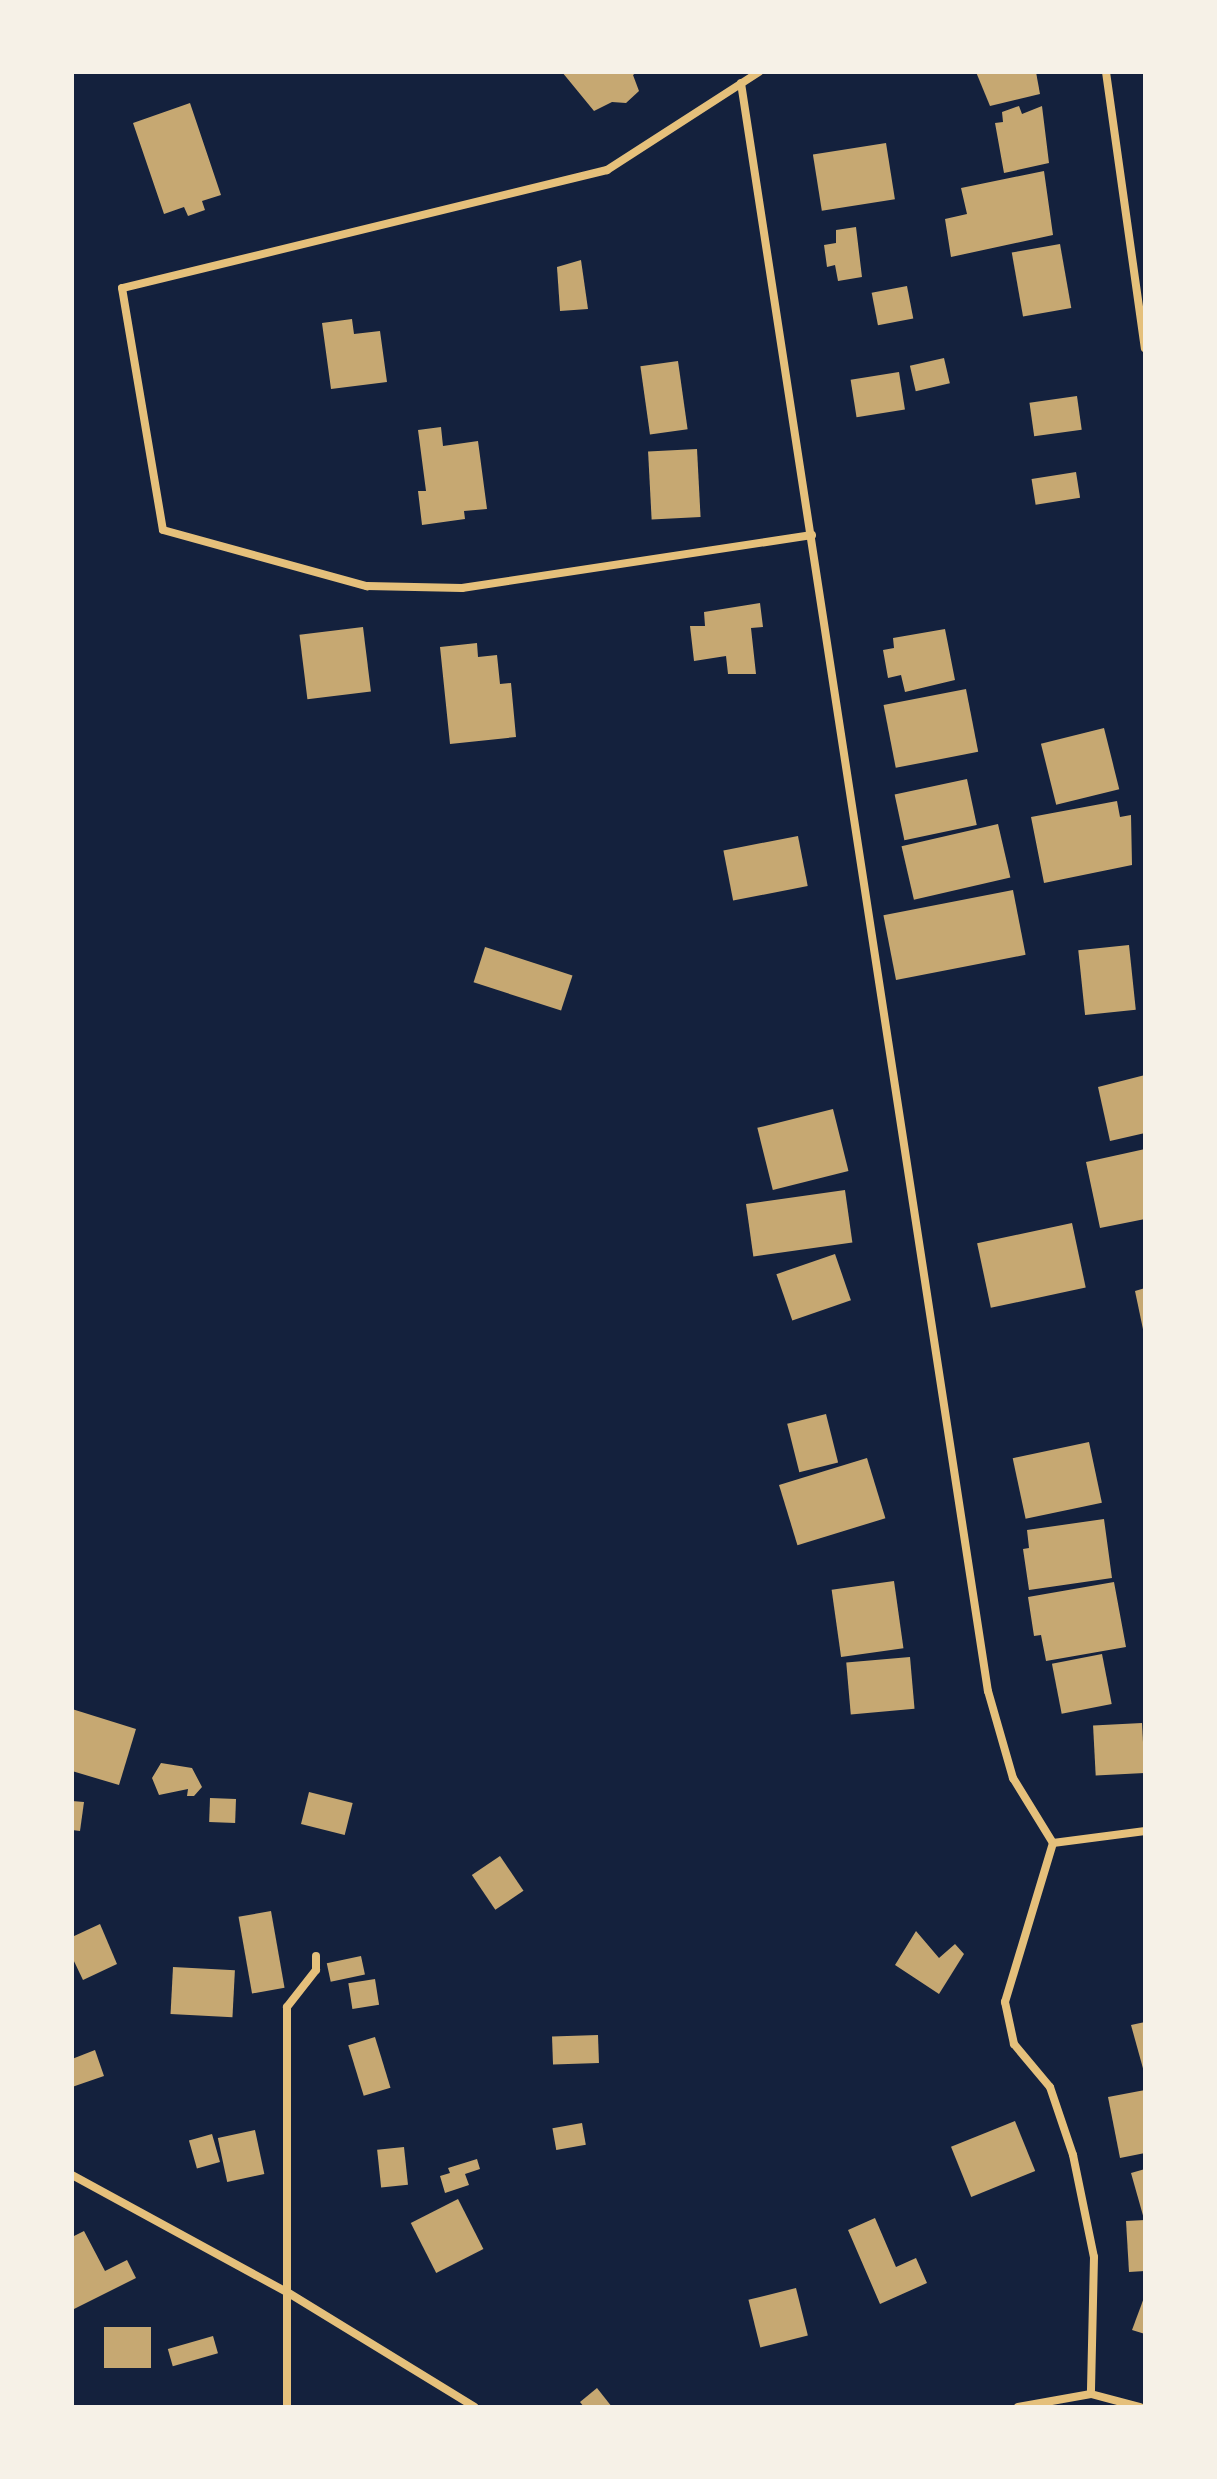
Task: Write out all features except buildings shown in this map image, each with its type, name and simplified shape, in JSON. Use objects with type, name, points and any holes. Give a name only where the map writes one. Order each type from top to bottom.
[{"type":"street","points":[[759,72],[607,170],[122,288],[163,530],[367,586],[462,588],[812,535]]},
{"type":"street","points":[[1106,72],[1145,348]]},
{"type":"street","points":[[741,83],[988,1691],[1013,1778],[1053,1843],[1005,2002],[1014,2044],[1050,2087],[1073,2155],[1094,2257],[1091,2394]]},
{"type":"street","points":[[1053,1843],[1145,1831]]},
{"type":"street","points":[[287,2407],[287,2007],[316,1970],[316,1956]]},
{"type":"street","points":[[72,2175],[287,2292],[475,2407]]},
{"type":"street","points":[[1018,2407],[1091,2394],[1140,2407]]}]
